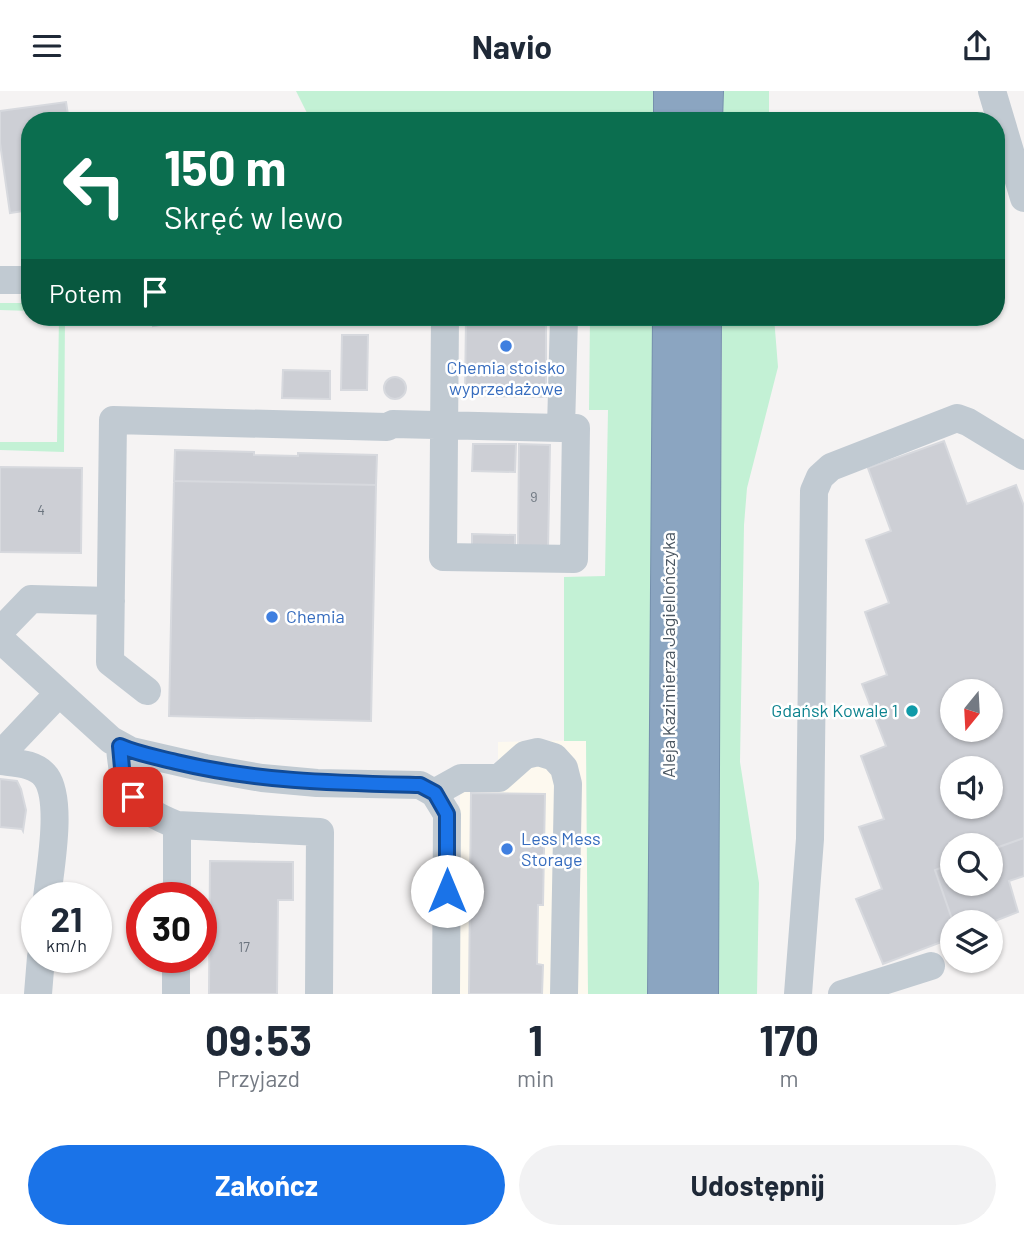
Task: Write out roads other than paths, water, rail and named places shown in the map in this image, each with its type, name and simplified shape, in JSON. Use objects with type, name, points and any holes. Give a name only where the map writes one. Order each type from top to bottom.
[{"type":"highway","points":[[673,91],[673,112]]},
{"type":"highway","points":[[704,91],[704,112]]},
{"type":"highway","name":"Aleja Kazimierza Jagiellończyka","points":[[667,994],[672,326]]},
{"type":"highway","name":"Aleja Kazimierza Jagiellończyka","points":[[699,994],[702,326]]},
{"type":"street","points":[[992,91],[998,112]]},
{"type":"street","points":[[1005,134],[1024,198]]},
{"type":"street","points":[[0,280],[21,280]]},
{"type":"street","points":[[147,691],[110,662],[113,420],[387,428],[393,424],[444,425],[561,428],[576,428],[574,559],[443,557],[444,425],[445,326]]},
{"type":"street","points":[[561,428],[564,326]]},
{"type":"street","points":[[798,994],[810,839],[814,491],[820,477],[831,467],[957,418],[1024,456]]},
{"type":"street","points":[[0,631],[31,600],[111,601]]},
{"type":"street","points":[[0,639],[120,746],[205,768],[262,778],[317,783],[420,785],[435,793],[447,814],[446,994]]},
{"type":"street","points":[[0,755],[59,693]]},
{"type":"street","points":[[120,746],[123,779],[133,797],[146,810],[177,825],[320,832],[319,994]]},
{"type":"street","points":[[435,793],[461,778],[499,778],[524,755],[538,752],[554,757],[564,768],[568,784],[564,994]]},
{"type":"street","points":[[0,761],[30,765],[46,777],[53,798],[55,817],[49,882]]},
{"type":"street","points":[[177,825],[177,882]]},
{"type":"street","points":[[842,994],[931,966]]},
{"type":"street","points":[[38,994],[40,973]]},
{"type":"street","points":[[176,973],[176,994]]},
{"type":"place","name":"Chemia stoisko wyprzedażowe","points":[[506,346]]},
{"type":"place","name":"Chemia","points":[[272,617]]},
{"type":"place","name":"Gdańsk Kowale 1","points":[[912,711]]},
{"type":"place","name":"Less Mess Storage","points":[[507,849]]}]
